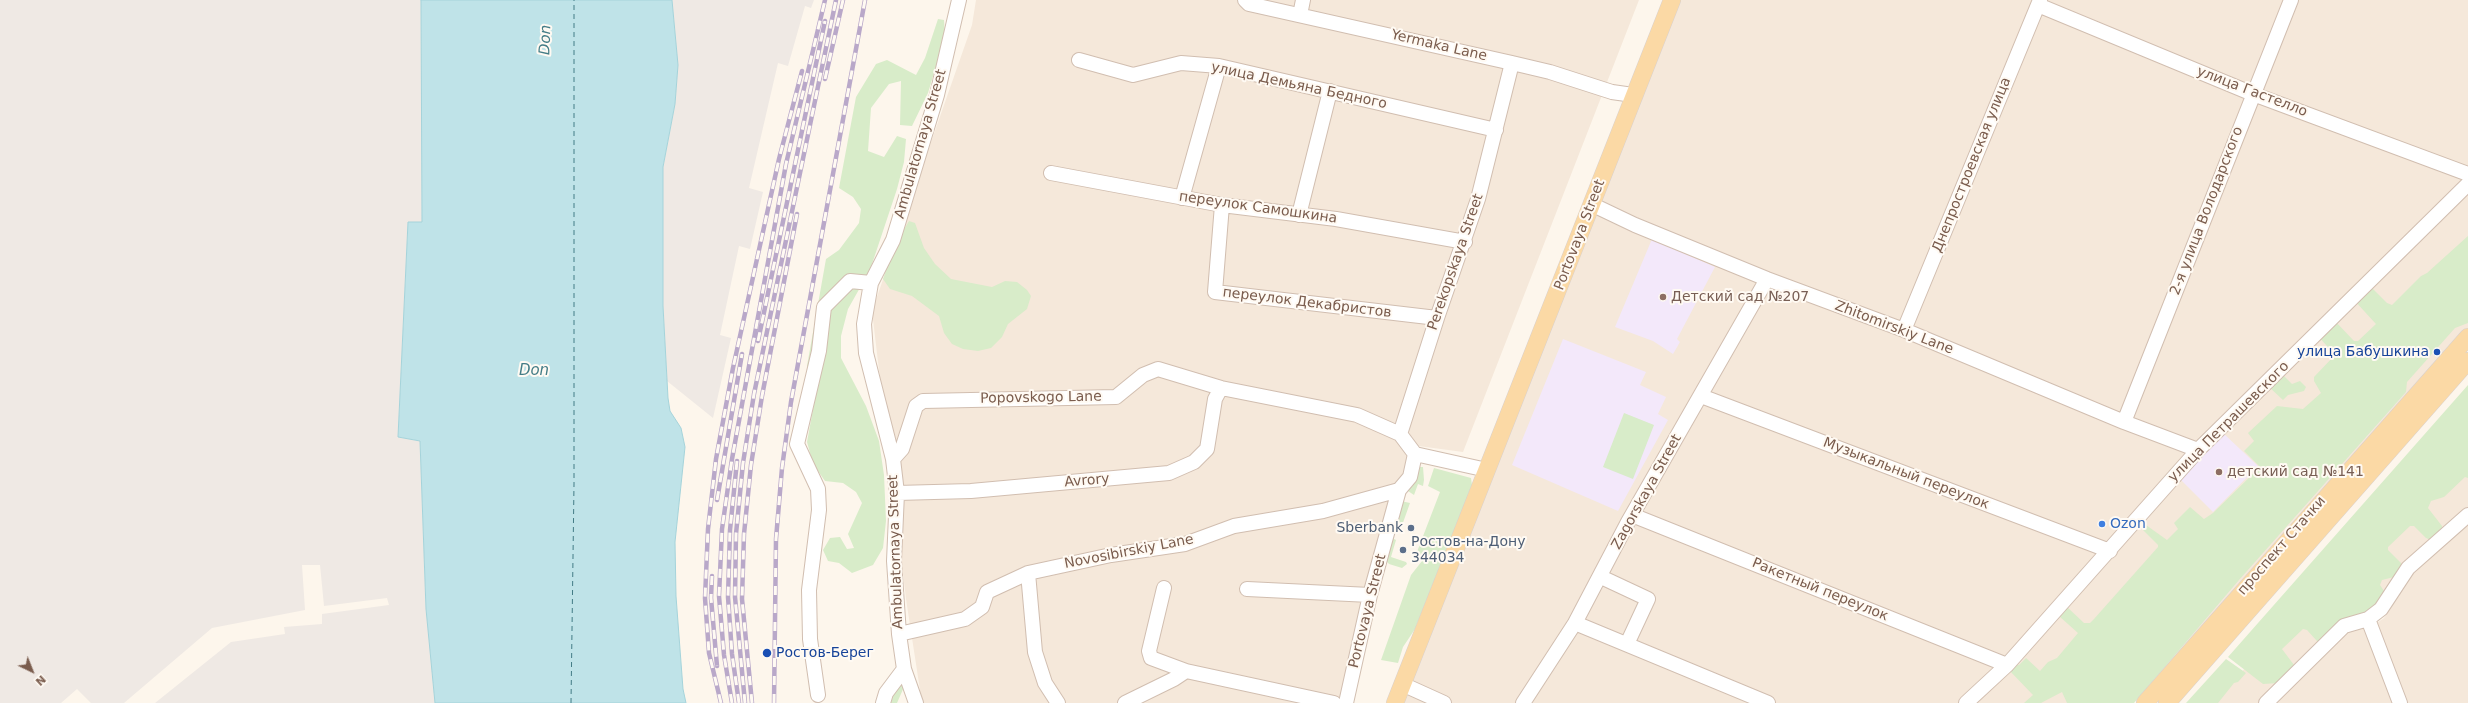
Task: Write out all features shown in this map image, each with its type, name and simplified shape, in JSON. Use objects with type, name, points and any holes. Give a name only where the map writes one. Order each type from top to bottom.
[{"type":"main road","name":"Portovaya Street","points":[[1395,703],[1633,95],[1672,0]]},
{"type":"main road","name":"проспект Стачки","points":[[2145,703],[2468,337]]},
{"type":"main road","name":"проспект Стачки","points":[[2167,703],[2468,361]]},
{"type":"street","name":"Ambulatornaya Street","points":[[916,703],[904,669],[899,634],[894,561],[897,493],[893,459],[866,353],[864,324],[871,282],[893,240],[938,95],[958,0]]},
{"type":"street","name":"Yermaka Lane","points":[[1245,0],[1249,4],[1550,72],[1612,92],[1633,95]]},
{"type":"street","points":[[1300,15],[1303,0]]},
{"type":"street","name":"2-я улица Володарского","points":[[2124,422],[2291,0]]},
{"type":"street","name":"улица Гастелло","points":[[2039,3],[2253,94],[2468,174]]},
{"type":"street","name":"Днепростроевская улица","points":[[1904,330],[2039,3]]},
{"type":"street","name":"улица Демьяна Бедного","points":[[1079,60],[1133,75],[1181,63],[1219,66],[1496,130]]},
{"type":"street","name":"Perekopskaya Street","points":[[1400,434],[1437,318],[1465,242],[1496,130],[1512,63]]},
{"type":"street","points":[[1182,198],[1219,66]]},
{"type":"street","points":[[1299,216],[1330,91]]},
{"type":"street","name":"переулок Самошкина","points":[[1051,173],[1222,205],[1299,216],[1336,219],[1465,242]]},
{"type":"street","name":"улица Петрашевского","points":[[1966,703],[2007,665],[2110,551],[2198,450],[2468,184]]},
{"type":"street","name":"Zhitomirskiy Lane","points":[[1591,204],[1635,225],[1767,279],[1904,330],[2124,422],[2198,450]]},
{"type":"street","name":"переулок Декабристов","points":[[1222,205],[1215,292],[1437,318]]},
{"type":"street","name":"Zagorskaya Street","points":[[1523,703],[1575,623],[1601,577],[1632,515],[1702,396],[1767,279]]},
{"type":"street","points":[[818,695],[810,639],[809,590],[819,510],[818,489],[797,444],[818,351],[824,307],[850,281],[871,282]]},
{"type":"street","name":"Popovskogo Lane","points":[[893,459],[902,449],[916,406],[923,401],[1116,397],[1142,375],[1158,370],[1221,388],[1358,415],[1400,434]]},
{"type":"street","name":"Avrory","points":[[897,493],[972,491],[1169,473],[1194,462],[1207,449],[1215,399],[1221,388]]},
{"type":"street","name":"Музыкальный переулок","points":[[1702,396],[2110,551]]},
{"type":"street","points":[[1400,434],[1415,454],[1487,470]]},
{"type":"street","name":"Portovaya Street","points":[[1346,703],[1370,595],[1399,490],[1410,477],[1415,454]]},
{"type":"street","name":"Novosibirskiy Lane","points":[[899,634],[965,619],[982,607],[987,592],[1028,574],[1111,555],[1185,544],[1234,526],[1323,511],[1399,490]]},
{"type":"street","name":"Ракетный переулок","points":[[1632,515],[2007,665]]},
{"type":"street","points":[[2266,703],[2344,626],[2368,619],[2386,603],[2408,568],[2468,515]]},
{"type":"street","points":[[1028,574],[1035,652],[1045,683],[1058,703]]},
{"type":"street","points":[[1601,577],[1648,599],[1627,644]]},
{"type":"street","points":[[1164,588],[1149,651],[1151,658],[1186,671],[1334,703]]},
{"type":"street","points":[[1247,589],[1370,595]]},
{"type":"street","points":[[2368,619],[2400,703]]},
{"type":"street","points":[[1575,623],[1768,703]]},
{"type":"street","points":[[883,703],[886,693],[904,669]]},
{"type":"street","points":[[1125,703],[1174,680],[1186,671]]},
{"type":"street","points":[[1402,684],[1444,703]]},
{"type":"shaded area","points":[[0,0],[421,0],[422,223],[408,222],[398,437],[420,441],[426,609],[435,703],[155,703],[231,642],[285,634],[284,627],[322,624],[322,614],[389,605],[387,598],[324,606],[320,565],[302,565],[305,610],[212,628],[124,703],[91,703],[77,689],[61,703],[0,703]]},
{"type":"shaded area","points":[[672,0],[814,0],[811,8],[805,6],[788,66],[778,63],[749,188],[763,192],[750,249],[739,246],[720,335],[731,338],[713,418],[667,381],[663,306],[663,167],[675,104],[678,65]]},
{"type":"shaded area","points":[[976,0],[1639,0],[1463,452],[1411,445],[1341,703],[919,703],[920,690],[906,599],[872,311],[972,25]]},
{"type":"shaded area","points":[[1673,0],[2468,0],[2468,342],[2132,703],[1389,703]]},
{"type":"shaded area","name":"Детский сад №207","points":[[1652,239],[1715,267],[1677,339],[1680,342],[1673,354],[1653,341],[1615,327]]},
{"type":"shaded area","points":[[1563,339],[1646,372],[1640,385],[1666,397],[1658,414],[1668,420],[1618,511],[1512,465]]},
{"type":"shaded area","name":"детский сад №141","points":[[2222,432],[2258,466],[2213,512],[2179,478]]},
{"type":"shaded area","points":[[2468,457],[2468,509],[2388,593],[2260,703],[2212,703],[2249,664]]},
{"type":"shaded area","points":[[2468,521],[2468,703],[2405,703],[2374,625],[2384,618],[2390,610],[2409,574]]},
{"type":"shaded area","points":[[2368,626],[2397,703],[2270,703],[2346,628]]},
{"type":"green space","points":[[938,19],[944,20],[945,36],[928,93],[912,126],[900,125],[901,81],[889,84],[871,108],[868,151],[884,157],[897,136],[906,139],[904,162],[897,189],[870,270],[848,309],[841,336],[841,358],[866,406],[879,441],[884,475],[886,521],[883,548],[873,565],[852,573],[839,563],[828,561],[823,550],[830,538],[840,537],[847,549],[854,548],[848,534],[862,503],[856,492],[843,483],[825,481],[813,464],[807,442],[818,382],[807,366],[826,259],[839,250],[859,223],[861,209],[853,197],[839,188],[856,97],[876,64],[887,60],[916,75],[925,58]]},
{"type":"green space","points":[[909,221],[915,223],[924,248],[935,264],[951,279],[992,287],[1005,281],[1017,282],[1027,290],[1031,296],[1027,309],[1008,324],[1002,337],[991,348],[978,351],[963,349],[952,344],[944,333],[939,316],[912,296],[890,289],[883,279],[896,243]]},
{"type":"green space","points":[[2468,236],[2468,323],[2455,328],[2407,382],[2406,392],[2239,580],[2134,703],[2067,703],[2062,692],[2041,703],[2024,703],[2033,695],[2009,670],[2015,664],[2019,665],[2026,658],[2040,671],[2048,662],[2057,658],[2078,633],[2059,616],[2067,607],[2084,623],[2090,623],[2094,619],[2158,547],[2158,545],[2141,528],[2146,525],[2167,540],[2178,529],[2174,523],[2190,507],[2204,519],[2213,513],[2260,467],[2244,451],[2254,441],[2248,433],[2277,406],[2303,409],[2321,393],[2314,381],[2314,377],[2335,355],[2318,336],[2334,320],[2354,341],[2358,341],[2376,324],[2354,300],[2369,285],[2387,303],[2392,305],[2421,276],[2427,273]]},
{"type":"green space","points":[[2280,372],[2292,384],[2300,381],[2306,387],[2304,391],[2288,395],[2283,400],[2267,385]]},
{"type":"green space","points":[[2468,385],[2468,478],[2465,477],[2444,497],[2431,501],[2428,508],[2442,526],[2442,531],[2431,540],[2426,538],[2414,526],[2410,526],[2388,547],[2388,550],[2401,563],[2401,569],[2394,577],[2382,580],[2380,585],[2384,591],[2383,596],[2375,606],[2323,642],[2317,641],[2307,630],[2303,629],[2282,649],[2294,665],[2279,683],[2263,684],[2228,657]]},
{"type":"green space","points":[[1624,413],[1654,425],[1633,479],[1603,467]]},
{"type":"green space","points":[[1414,467],[1423,467],[1424,480],[1423,486],[1418,484],[1414,495],[1402,487]]},
{"type":"green space","points":[[1434,468],[1471,478],[1472,485],[1415,629],[1403,647],[1398,663],[1381,660],[1411,575],[1422,561],[1415,557],[1440,492],[1428,486]]},
{"type":"green space","points":[[1401,501],[1410,503],[1400,531],[1391,525]]},
{"type":"green space","points":[[1392,538],[1396,540],[1391,557],[1406,562],[1407,564],[1402,568],[1389,564],[1382,556]]},
{"type":"green space","points":[[2226,659],[2246,673],[2238,682],[2234,683],[2218,703],[2186,703]]},
{"type":"green space","points":[[904,679],[904,687],[897,703],[891,703],[895,690]]},
{"type":"water","name":"Don","points":[[421,0],[672,0],[678,65],[675,104],[663,167],[663,306],[670,411],[681,428],[685,447],[675,542],[676,596],[683,689],[686,703],[435,703],[426,609],[420,441],[398,437],[408,222],[422,222]]},
{"type":"ferry route","points":[[571,703],[574,484],[574,0]]},
{"type":"railway","points":[[732,703],[724,655],[719,596],[722,529],[732,459],[786,164],[825,0]]},
{"type":"railway","points":[[745,703],[735,597],[736,534],[743,463],[754,394],[836,0]]},
{"type":"railway","points":[[825,79],[843,0]]},
{"type":"railway","points":[[774,703],[776,539],[782,468],[791,402],[865,0]]},
{"type":"railway","points":[[758,341],[825,21]]},
{"type":"railway","points":[[721,703],[709,653],[705,598],[708,529],[716,459],[733,368],[779,159],[802,71]]},
{"type":"railway","points":[[752,703],[742,599],[744,534],[751,465],[762,396],[797,214]]},
{"type":"railway","points":[[717,500],[742,354]]},
{"type":"railway","points":[[737,461],[730,530],[728,597],[732,654],[739,703]]},
{"type":"railway","points":[[712,576],[711,598],[717,666]]},
{"type":"place","name":"Детский сад №207","points":[[1663,297]]},
{"type":"place","name":"улица Бабушкина","points":[[2437,352]]},
{"type":"place","name":"детский сад №141","points":[[2219,472]]},
{"type":"place","name":"Ozon","points":[[2102,524]]},
{"type":"place","name":"Sberbank","points":[[1411,528]]},
{"type":"place","name":"Ростов-на-Дону 344034","points":[[1403,550]]},
{"type":"place","name":"Ростов-Берег","points":[[767,653]]}]
